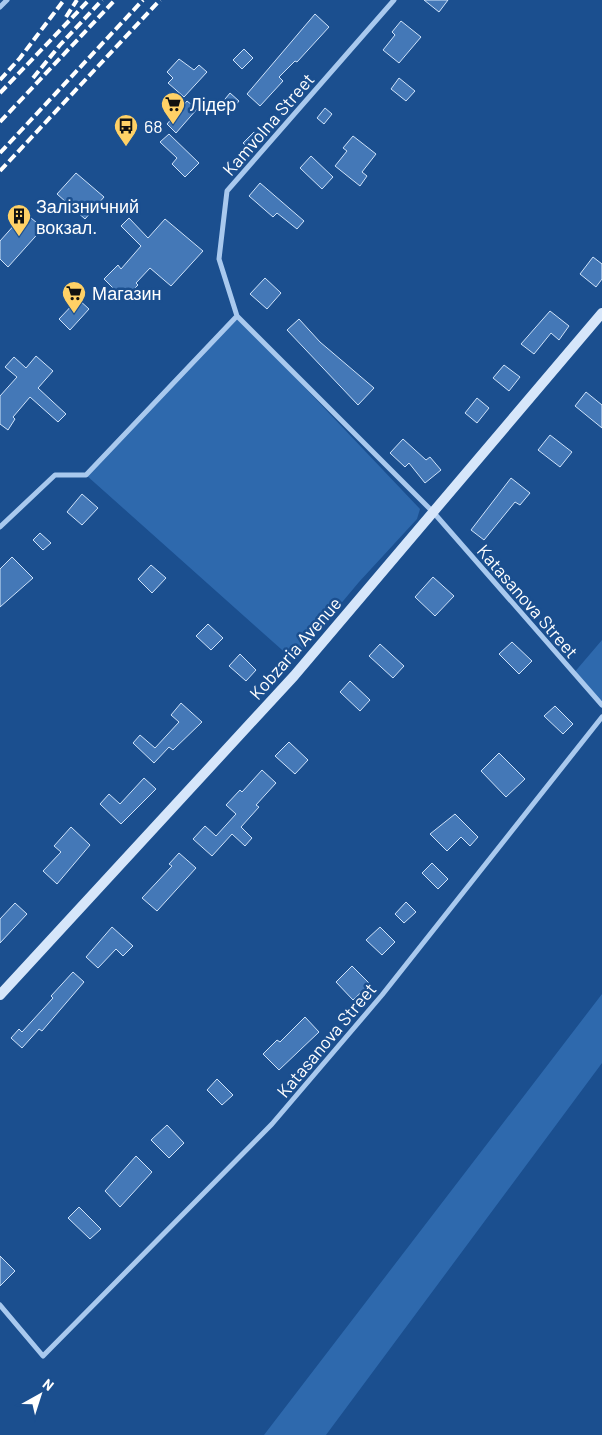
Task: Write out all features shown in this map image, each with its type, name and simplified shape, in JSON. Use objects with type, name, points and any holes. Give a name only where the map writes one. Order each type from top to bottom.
[{"type":"main road","name":"Kobzaria Avenue","points":[[0,995],[294,676],[602,313]]},
{"type":"street","points":[[0,7],[7,0]]},
{"type":"street","name":"Kamvolna Street","points":[[394,0],[227,191],[220,258],[236,316],[434,513]]},
{"type":"street","points":[[0,527],[55,475],[86,475],[236,316]]},
{"type":"street","name":"Katasanova Street","points":[[434,513],[602,705]]},
{"type":"street","name":"Katasanova Street","points":[[0,1305],[43,1356],[272,1124],[382,995],[602,717]]},
{"type":"shaded area","points":[[237,316],[420,509],[417,519],[359,582],[302,650],[290,657],[86,475]]},
{"type":"shaded area","points":[[602,640],[602,705],[573,674]]},
{"type":"shaded area","points":[[602,994],[602,1063],[326,1435],[264,1435]]},
{"type":"building","points":[[424,0],[448,0],[439,12]]},
{"type":"building","points":[[315,14],[329,27],[297,62],[295,61],[279,77],[283,81],[260,106],[247,94]]},
{"type":"building","points":[[401,21],[421,37],[399,63],[383,50],[395,35],[392,32]]},
{"type":"building","points":[[244,49],[253,58],[242,69],[233,60]]},
{"type":"building","points":[[179,59],[194,70],[199,65],[207,72],[184,97],[168,83],[173,78],[167,72]]},
{"type":"building","points":[[399,78],[415,91],[406,101],[391,89]]},
{"type":"building","points":[[230,93],[239,101],[230,112],[221,104]]},
{"type":"building","points":[[187,101],[197,109],[176,133],[167,124]]},
{"type":"building","points":[[325,108],[332,114],[324,124],[317,118]]},
{"type":"building","points":[[254,132],[262,139],[251,150],[243,143]]},
{"type":"building","points":[[169,134],[199,163],[185,177],[172,164],[177,158],[160,142]]},
{"type":"building","points":[[353,136],[376,154],[362,172],[367,176],[360,186],[335,166],[347,151],[343,148]]},
{"type":"building","points":[[311,156],[333,177],[322,189],[300,168]]},
{"type":"building","points":[[76,173],[104,197],[85,219],[57,194]]},
{"type":"building","points":[[260,183],[304,221],[297,229],[277,213],[273,217],[249,196]]},
{"type":"building","name":"Залізничний вокзал.","points":[[25,213],[43,228],[8,267],[0,259],[0,241]]},
{"type":"building","points":[[129,218],[148,238],[165,219],[203,251],[171,286],[150,268],[136,283],[138,285],[124,299],[104,279],[118,265],[121,269],[141,246],[121,226]]},
{"type":"building","points":[[593,257],[602,264],[602,279],[596,287],[580,274]]},
{"type":"building","points":[[265,278],[281,293],[267,309],[250,294]]},
{"type":"building","name":"Магазин","points":[[78,299],[89,309],[70,330],[59,319]]},
{"type":"building","points":[[550,311],[569,326],[559,340],[551,333],[534,354],[521,344]]},
{"type":"building","points":[[299,319],[320,342],[374,388],[358,405],[287,330]]},
{"type":"building","points":[[36,356],[53,371],[38,388],[66,414],[58,422],[30,397],[13,417],[15,419],[8,430],[0,424],[0,396],[17,377],[5,367],[14,357],[26,368]]},
{"type":"building","points":[[504,365],[520,377],[509,391],[493,378]]},
{"type":"building","points":[[586,392],[602,405],[602,428],[575,406]]},
{"type":"building","points":[[477,398],[489,408],[477,423],[465,413]]},
{"type":"building","points":[[550,435],[572,452],[560,467],[538,450]]},
{"type":"building","points":[[403,439],[426,460],[430,457],[441,470],[425,483],[409,463],[405,467],[390,453]]},
{"type":"building","points":[[511,478],[530,493],[520,505],[515,502],[484,540],[471,530]]},
{"type":"building","points":[[82,494],[98,508],[82,525],[67,512]]},
{"type":"building","points":[[40,533],[51,543],[43,550],[33,540]]},
{"type":"building","points":[[12,557],[33,578],[0,607],[0,569]]},
{"type":"building","points":[[151,565],[166,578],[152,593],[138,579]]},
{"type":"building","points":[[433,577],[454,596],[435,616],[415,597]]},
{"type":"building","points":[[208,624],[223,638],[211,650],[196,636]]},
{"type":"building","points":[[512,642],[532,661],[519,674],[499,654]]},
{"type":"building","points":[[380,644],[404,666],[393,678],[369,656]]},
{"type":"building","points":[[240,654],[256,670],[246,681],[229,666]]},
{"type":"building","points":[[350,681],[370,700],[360,711],[340,692]]},
{"type":"building","points":[[181,703],[202,722],[173,750],[169,747],[154,763],[133,743],[140,735],[155,748],[179,722],[171,715]]},
{"type":"building","points":[[555,706],[573,724],[563,734],[544,716]]},
{"type":"building","points":[[289,742],[308,760],[295,774],[275,756]]},
{"type":"building","points":[[499,753],[525,779],[506,797],[481,771]]},
{"type":"building","points":[[262,770],[276,783],[256,805],[259,807],[241,827],[252,838],[245,846],[232,834],[212,856],[193,839],[205,826],[216,836],[236,814],[226,805],[240,790],[242,792]]},
{"type":"building","points":[[144,778],[156,789],[121,824],[100,804],[109,794],[120,804]]},
{"type":"building","points":[[455,814],[478,837],[470,846],[461,837],[447,851],[430,834]]},
{"type":"building","points":[[71,827],[90,845],[57,884],[43,871],[61,852],[54,846]]},
{"type":"building","points":[[179,853],[196,868],[157,911],[142,898],[172,866],[169,864]]},
{"type":"building","points":[[432,863],[448,879],[438,889],[422,873]]},
{"type":"building","points":[[406,902],[416,912],[404,923],[395,914]]},
{"type":"building","points":[[15,903],[27,914],[0,943],[0,919]]},
{"type":"building","points":[[112,927],[133,946],[123,956],[116,949],[98,968],[86,957]]},
{"type":"building","points":[[380,927],[395,942],[382,955],[366,940]]},
{"type":"building","points":[[352,966],[370,984],[353,1000],[336,982]]},
{"type":"building","points":[[73,972],[84,982],[42,1031],[39,1029],[22,1048],[11,1038],[19,1029],[22,1032],[53,998],[51,996]]},
{"type":"building","points":[[305,1017],[319,1032],[279,1070],[263,1054],[277,1040],[280,1042]]},
{"type":"building","points":[[217,1079],[233,1095],[222,1105],[207,1090]]},
{"type":"building","points":[[167,1125],[184,1143],[169,1158],[151,1140]]},
{"type":"building","points":[[136,1156],[152,1172],[120,1207],[105,1191]]},
{"type":"building","points":[[79,1207],[101,1229],[90,1239],[68,1218]]},
{"type":"building","points":[[0,1256],[15,1271],[0,1286]]},
{"type":"railway","points":[[0,80],[20,58],[64,0]]},
{"type":"railway","points":[[66,17],[77,0]]},
{"type":"railway","points":[[0,93],[89,0]]},
{"type":"railway","points":[[33,78],[60,45],[102,0]]},
{"type":"railway","points":[[0,122],[115,0]]},
{"type":"railway","points":[[0,153],[143,0]]},
{"type":"railway","points":[[0,171],[160,0]]},
{"type":"place","name":"Лідер","points":[[173,125]]},
{"type":"place","name":"68","points":[[126,147]]},
{"type":"place","name":"Залізничний вокзал.","points":[[19,237]]},
{"type":"place","name":"Магазин","points":[[74,314]]}]
